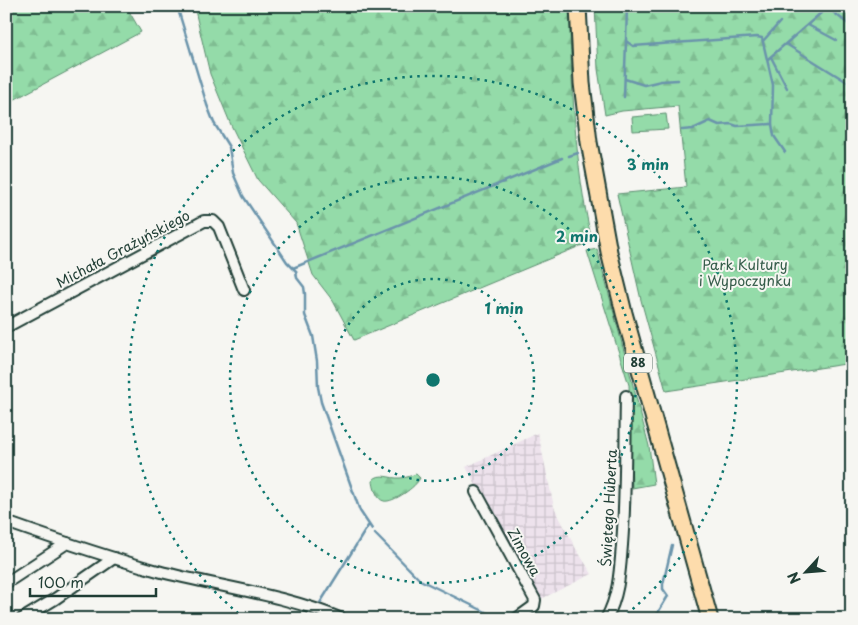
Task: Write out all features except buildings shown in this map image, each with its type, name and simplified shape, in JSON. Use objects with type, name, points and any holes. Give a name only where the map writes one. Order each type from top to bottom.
[{"type":"main road","name":"88","points":[[578,6],[582,83],[589,142],[608,252],[710,619]]},
{"type":"street","name":"Michała Grażyńskiego","points":[[6,326],[204,221],[213,221],[219,227],[244,290]]},
{"type":"street","name":"Świętego Huberta","points":[[606,619],[616,593],[623,531],[626,396]]},
{"type":"street","name":"Zimowa","points":[[476,492],[535,600],[534,606],[516,619]]},
{"type":"street","points":[[6,522],[159,571],[286,601],[324,611],[342,619]]},
{"type":"street","points":[[6,583],[67,543]]},
{"type":"street","points":[[22,619],[55,599],[114,558]]},
{"type":"shaded area","points":[[538,433],[554,507],[592,574],[539,600],[466,467]]},
{"type":"green space","points":[[6,6],[126,6],[141,32],[6,104]]},
{"type":"green space","points":[[194,6],[569,6],[578,154],[581,183],[592,241],[354,340],[333,301],[313,275],[296,223],[258,180],[231,125],[210,74]]},
{"type":"green space","name":"Park Kultury i Wypoczynku","points":[[595,6],[852,6],[852,363],[666,391],[641,300],[617,194],[686,187],[678,106],[622,111],[605,115],[598,69]]},
{"type":"green space","points":[[666,114],[668,129],[633,131],[632,117]]},
{"type":"green space","points":[[597,249],[649,446],[654,484],[632,488],[629,385],[587,251]]},
{"type":"green space","points":[[416,474],[420,478],[418,482],[393,500],[384,501],[377,495],[373,480],[379,476],[402,478]]},
{"type":"waterway","points":[[177,6],[207,105],[214,123],[229,147],[233,173],[243,196],[287,262],[296,271],[297,278],[304,287],[305,315],[313,336],[321,402],[360,511],[372,529]]},
{"type":"waterway","points":[[627,6],[626,41],[633,46],[762,38],[773,85],[772,124],[774,136],[785,152]]},
{"type":"waterway","points":[[772,6],[777,9]]},
{"type":"waterway","points":[[768,59],[829,6]]},
{"type":"waterway","points":[[828,8],[852,27]]},
{"type":"waterway","points":[[763,41],[780,22]]},
{"type":"waterway","points":[[808,25],[836,40]]},
{"type":"waterway","points":[[624,97],[626,41]]},
{"type":"waterway","points":[[786,44],[852,85]]},
{"type":"waterway","points":[[771,57],[787,88]]},
{"type":"waterway","points":[[625,79],[644,85],[678,80]]},
{"type":"waterway","points":[[682,130],[693,129],[710,121],[719,125],[731,124],[737,126],[772,124]]},
{"type":"waterway","points":[[569,156],[578,153]]},
{"type":"waterway","points":[[293,268],[562,158]]},
{"type":"waterway","points":[[320,603],[368,526]]},
{"type":"waterway","points":[[375,534],[420,580],[500,619]]},
{"type":"waterway","points":[[654,619],[668,596],[663,589],[663,584],[672,545]]}]
